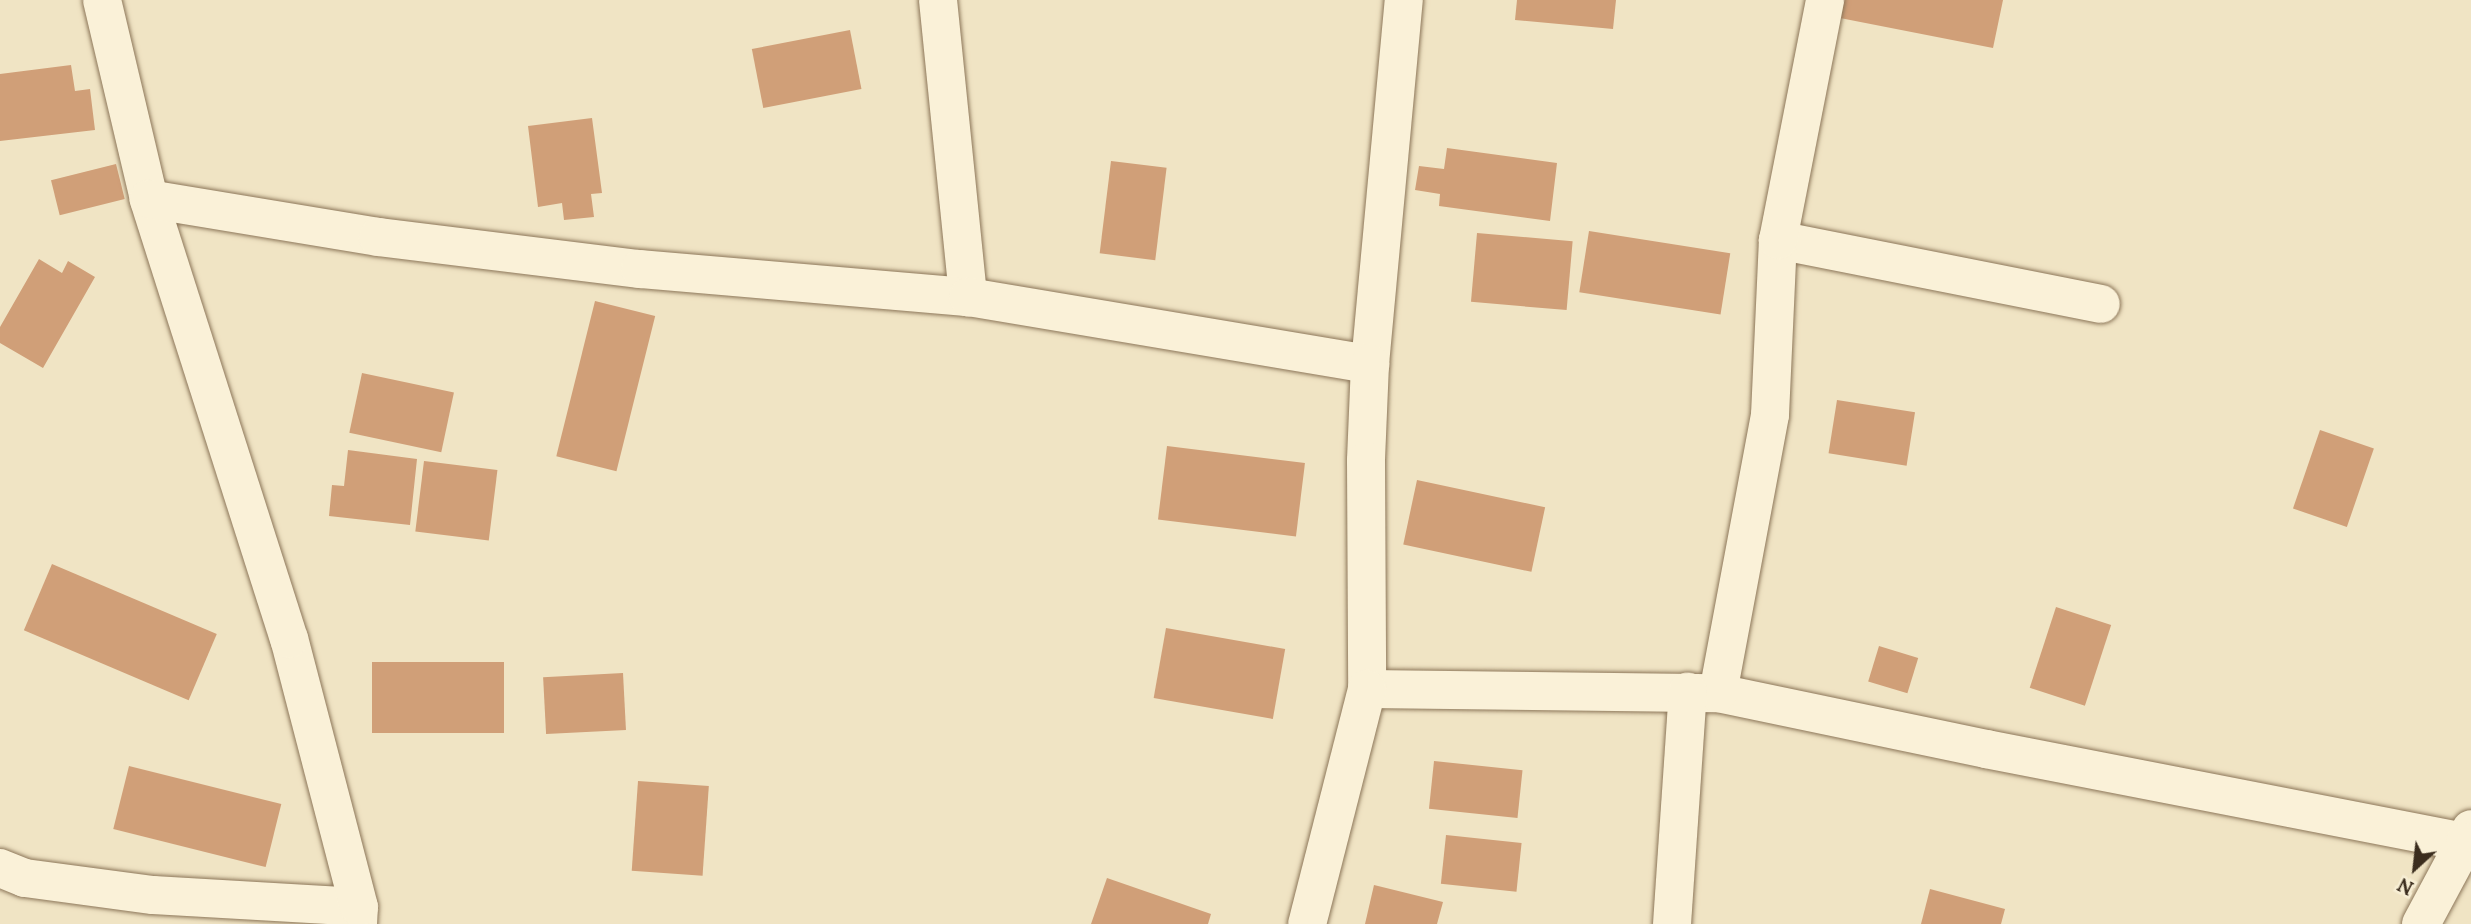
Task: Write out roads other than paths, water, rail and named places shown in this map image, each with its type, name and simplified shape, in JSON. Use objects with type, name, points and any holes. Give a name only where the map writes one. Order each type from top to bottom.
[{"type":"street","points":[[0,868],[25,878],[153,895],[358,915],[289,639],[149,200],[102,0]]},
{"type":"street","points":[[938,0],[968,297]]},
{"type":"street","points":[[1307,924],[1367,689],[1366,461],[1370,364],[1404,0]]},
{"type":"street","points":[[1672,924],[1703,692],[1770,415],[1778,240],[1825,0]]},
{"type":"street","points":[[149,200],[378,237],[626,268],[968,297],[1370,364]]},
{"type":"street","points":[[1778,240],[2101,303]]},
{"type":"street","points":[[1367,689],[1703,692],[1986,749],[2469,838],[2421,924]]}]
